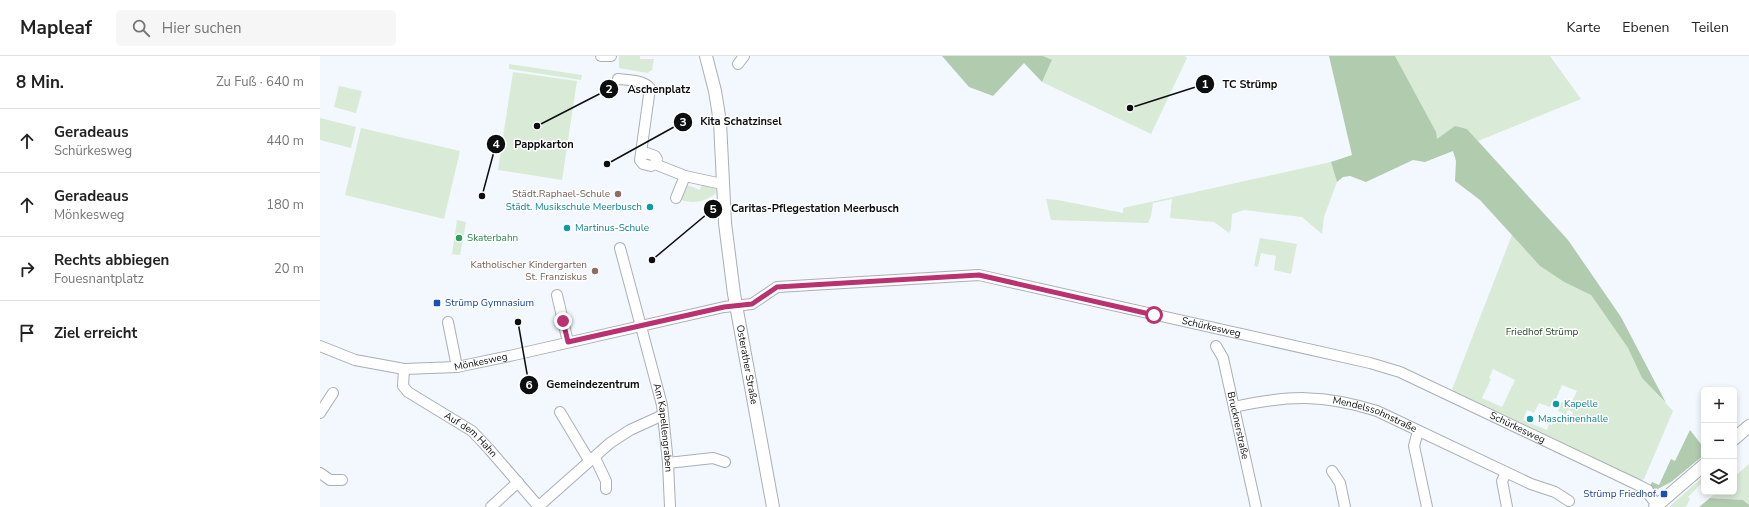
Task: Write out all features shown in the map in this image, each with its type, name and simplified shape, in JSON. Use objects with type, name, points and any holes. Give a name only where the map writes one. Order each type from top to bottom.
[{"type":"main road","name":"Osterather Straße","points":[[706,56],[715,91],[720,122],[725,223],[737,307],[773,507]]},
{"type":"main road","points":[[1737,436],[1749,426]]},
{"type":"main road","points":[[1656,506],[1701,468]]},
{"type":"street","points":[[601,56],[611,56]]},
{"type":"street","points":[[618,79],[641,82],[650,88],[641,149],[642,156],[647,153],[655,156],[657,159],[655,164],[685,176],[722,184]]},
{"type":"street","points":[[676,198],[685,176]]},
{"type":"street","name":"Am Kapellengraben","points":[[620,248],[664,414],[670,507]]},
{"type":"street","name":"Schürkesweg","points":[[737,307],[752,304],[777,287],[979,275],[1370,363],[1400,372],[1648,490],[1656,506]]},
{"type":"street","points":[[557,294],[568,342]]},
{"type":"street","name":"Mönkesweg","points":[[320,346],[356,360],[404,369],[457,367],[724,307],[737,307]]},
{"type":"street","points":[[448,322],[457,367]]},
{"type":"street","name":"Brucknerstraße","points":[[1216,346],[1223,358],[1256,507]]},
{"type":"street","name":"Auf dem Hahn","points":[[404,369],[404,386],[408,392],[472,431],[539,507]]},
{"type":"street","points":[[320,413],[333,393]]},
{"type":"street","name":"Mendelssohnstraße","points":[[1234,407],[1268,400],[1306,397],[1330,400],[1377,411],[1506,473],[1555,492],[1569,501]]},
{"type":"street","points":[[560,412],[587,457],[596,460],[606,481],[606,489]]},
{"type":"street","points":[[539,507],[610,443],[630,430],[664,414]]},
{"type":"street","points":[[1418,431],[1414,446],[1427,507]]},
{"type":"street","points":[[668,463],[713,458],[725,462]]},
{"type":"street","points":[[1332,471],[1340,483],[1345,507]]},
{"type":"street","points":[[320,473],[330,480],[342,480]]},
{"type":"street","points":[[1506,473],[1502,481],[1507,507]]},
{"type":"street","points":[[491,507],[518,482]]},
{"type":"green space","points":[[619,56],[640,56],[640,59],[654,59],[652,70],[647,73],[619,68]]},
{"type":"green space","points":[[942,56],[1043,56],[1052,60],[1042,82],[1024,63],[993,96],[969,87]]},
{"type":"green space","points":[[1043,56],[1185,56],[1187,58],[1151,134],[1042,82],[1052,61]]},
{"type":"green space","points":[[1329,56],[1395,56],[1436,132],[1437,139],[1455,126],[1467,129],[1568,240],[1621,317],[1666,403],[1642,378],[1628,348],[1591,295],[1564,282],[1540,266],[1480,200],[1455,181],[1456,161],[1453,151],[1425,162],[1413,160],[1366,182],[1350,176],[1343,177],[1337,182],[1331,162],[1352,155]]},
{"type":"green space","points":[[1395,56],[1550,56],[1581,99],[1478,141],[1467,129],[1437,140]]},
{"type":"green space","points":[[509,64],[582,75],[581,80],[509,69]]},
{"type":"green space","points":[[513,72],[577,81],[562,180],[498,170]]},
{"type":"green space","points":[[339,86],[362,91],[356,113],[334,107]]},
{"type":"green space","points":[[320,118],[356,127],[351,148],[320,140]]},
{"type":"green space","points":[[361,128],[460,151],[444,219],[345,195]]},
{"type":"green space","points":[[1331,162],[1337,182],[1324,217],[1322,234],[1302,217],[1244,210],[1232,214],[1231,229],[1229,233],[1214,222],[1170,218],[1172,199],[1153,203],[1151,216],[1148,223],[1051,220],[1046,199],[1123,213],[1123,208]]},
{"type":"green space","points":[[703,183],[715,187],[716,193],[707,199],[698,202],[688,202],[678,199],[684,184],[700,190]]},
{"type":"green space","name":"Skaterbahn","points":[[457,220],[466,222],[460,255],[452,254]]},
{"type":"green space","name":"Friedhof Strümp","points":[[1512,235],[1540,266],[1564,282],[1591,295],[1628,348],[1642,378],[1673,411],[1644,479],[1640,481],[1451,392]],"holes":[[[1493,369],[1515,380],[1502,407],[1482,398],[1491,379],[1489,378]],[[1562,385],[1577,391],[1570,405],[1562,402],[1558,411],[1566,415],[1568,410],[1573,412],[1568,425],[1555,419],[1552,425],[1549,424],[1547,430],[1523,420],[1527,410],[1534,413],[1539,403],[1550,407],[1554,398],[1556,399]]]},
{"type":"green space","points":[[1260,238],[1297,244],[1291,274],[1274,270],[1276,256],[1261,253],[1258,267],[1254,266]]},
{"type":"green space","points":[[1690,430],[1701,444],[1701,457],[1671,482],[1654,491],[1648,490],[1652,482],[1659,485],[1671,459],[1675,461]]},
{"type":"green space","points":[[1749,464],[1749,505],[1743,500],[1710,498],[1713,495],[1737,495],[1737,474]]},
{"type":"green space","points":[[1701,479],[1701,484],[1688,497],[1690,499],[1686,507],[1669,507]]},
{"type":"green space","points":[[1710,498],[1743,500],[1749,505],[1749,507],[1699,507]]},
{"type":"place","name":"TC Strümp","points":[[1130,108]]},
{"type":"place","name":"Aschenplatz","points":[[537,126]]},
{"type":"place","name":"Kita Schatzinsel","points":[[607,164]]},
{"type":"place","name":"Städt.Raphael-Schule","points":[[618,194]]},
{"type":"place","name":"Pappkarton","points":[[482,196]]},
{"type":"place","name":"Städt. Musikschule Meerbusch","points":[[650,207]]},
{"type":"place","name":"Martinus-Schule","points":[[567,228]]},
{"type":"place","name":"Skaterbahn","points":[[459,238]]},
{"type":"place","name":"Caritas-Pflegestation Meerbusch","points":[[652,260]]},
{"type":"place","name":"Katholischer Kindergarten St. Franziskus","points":[[595,271]]},
{"type":"place","name":"Strümp Gymnasium","points":[[437,303]]},
{"type":"place","name":"Gemeindezentrum","points":[[518,322]]},
{"type":"place","name":"Kapelle","points":[[1556,404]]},
{"type":"place","name":"Maschinenhalle","points":[[1530,419]]},
{"type":"place","name":"Strümp Friedhof","points":[[1664,494]]},
{"type":"route","points":[[563,321],[568,342],[677,319],[724,307],[737,307],[752,304],[777,287],[979,275],[1154,315]]}]
